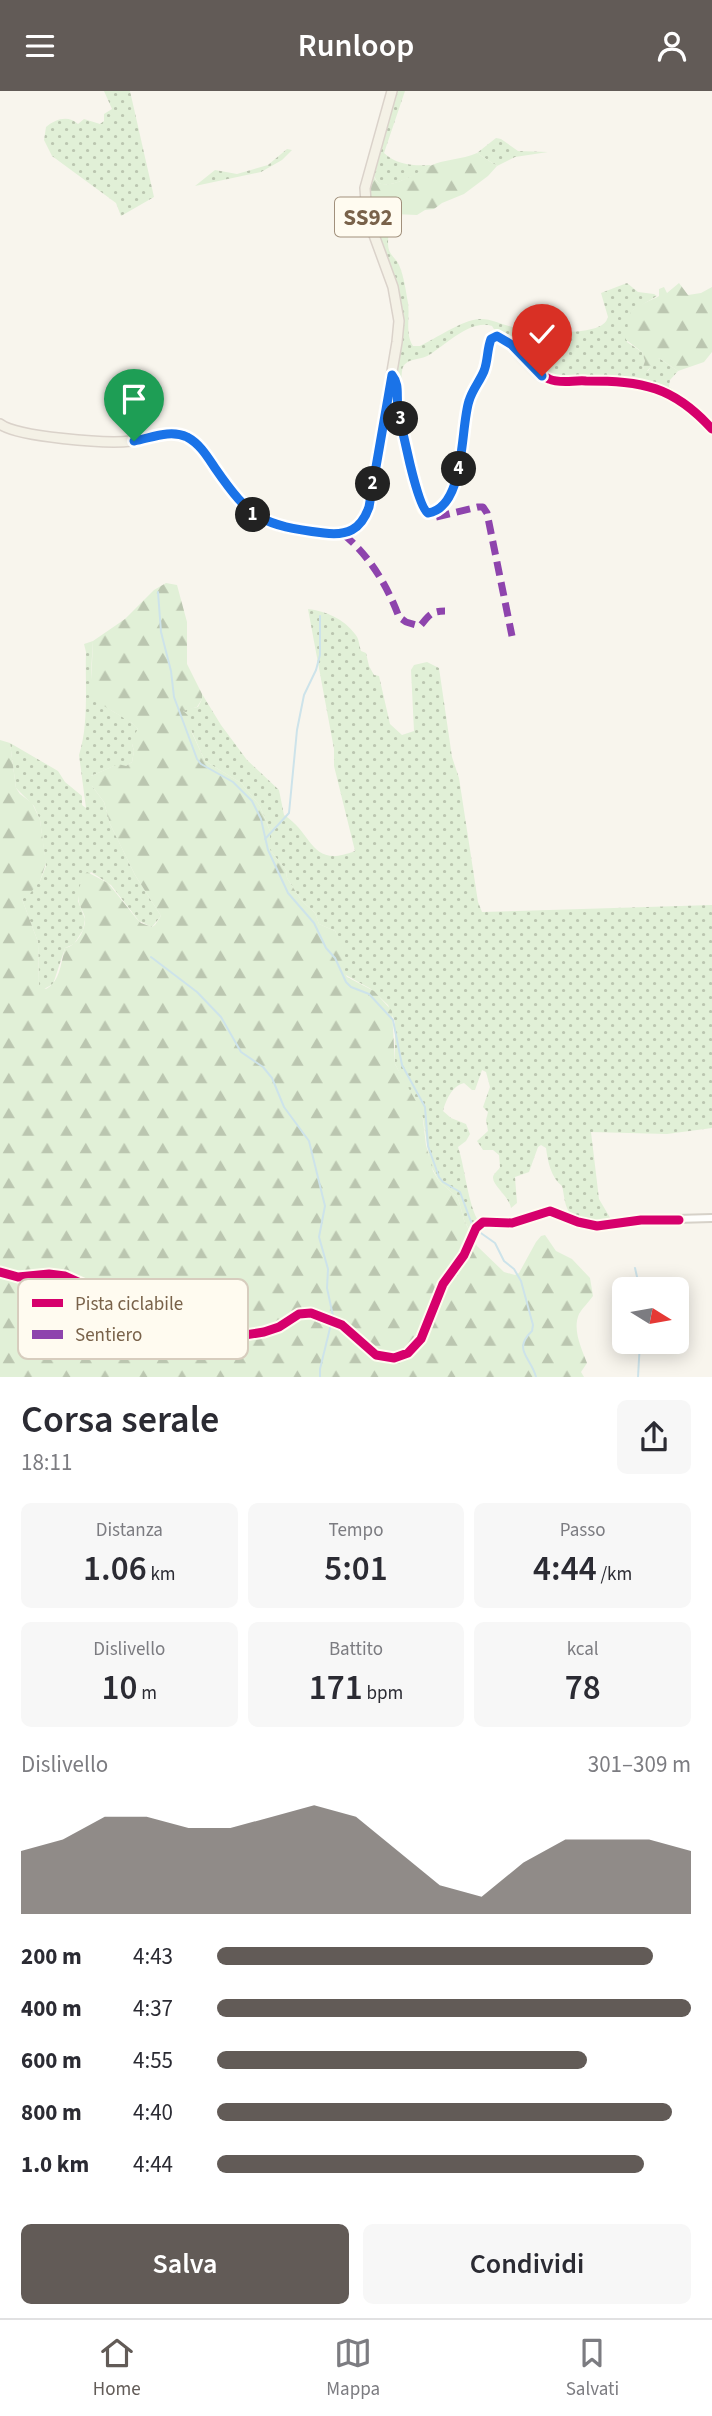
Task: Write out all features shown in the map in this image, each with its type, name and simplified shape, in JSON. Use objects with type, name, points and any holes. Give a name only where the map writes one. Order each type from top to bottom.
[{"type":"main road","name":"SS92","points":[[0,424],[24,433],[107,441],[127,442],[167,434],[182,435],[202,449],[239,501],[255,516],[279,526],[343,534],[359,526],[369,507],[398,330],[397,306],[368,216],[365,195],[366,182],[393,91]]},
{"type":"street","points":[[392,375],[398,386],[398,408],[414,478],[423,509],[428,513],[441,507],[456,479],[469,402],[485,369],[489,342],[495,336],[512,345],[538,373],[549,380],[617,382],[657,388],[678,398],[712,429]]},
{"type":"street","points":[[248,1334],[279,1327],[299,1314],[311,1313],[342,1325],[373,1353],[390,1358],[408,1353],[421,1339],[443,1284],[464,1255],[475,1228],[484,1222],[524,1221],[547,1211],[597,1226],[641,1220],[712,1218]]},
{"type":"street","points":[[0,1272],[18,1277],[49,1274],[72,1279]]},
{"type":"green space","points":[[104,91],[130,91],[154,197],[121,216],[116,203],[52,156],[44,140],[46,127],[58,120],[66,119],[78,124],[84,119],[100,124],[104,121],[104,114],[112,109]]},
{"type":"green space","points":[[395,91],[405,91],[384,153],[406,164],[431,165],[399,182],[386,185],[376,180],[372,169]]},
{"type":"green space","points":[[496,138],[518,151],[548,152],[515,157],[497,166],[477,153]]},
{"type":"green space","points":[[287,149],[292,150],[282,160],[261,172],[195,186],[215,170],[237,174],[268,165]]},
{"type":"green space","points":[[477,153],[497,166],[464,194],[417,215],[393,214],[371,219],[368,191],[372,169],[375,179],[380,183],[394,183],[435,164]]},
{"type":"green space","points":[[393,214],[403,215],[396,219],[390,229],[388,247],[404,279],[409,336],[413,346],[420,346],[457,326],[479,319],[538,331],[567,332],[594,328],[603,324],[608,317],[601,293],[627,283],[638,292],[657,296],[633,310],[627,342],[642,352],[645,361],[643,368],[648,371],[659,358],[678,371],[670,380],[669,387],[697,407],[709,424],[679,397],[657,387],[550,378],[497,334],[492,326],[484,325],[467,329],[429,355],[409,361],[403,367],[402,387],[411,437],[408,438],[395,371],[401,331],[371,219]]},
{"type":"green space","points":[[679,283],[688,295],[701,293],[712,287],[712,352],[704,362],[678,371],[659,358],[646,372],[642,352],[625,339],[629,316],[638,307],[659,296],[659,289],[664,287],[667,293]]},
{"type":"green space","points":[[166,583],[177,585],[187,622],[187,664],[202,694],[197,707],[183,711],[188,715],[192,733],[205,761],[241,783],[260,806],[270,831],[270,850],[286,870],[287,878],[301,900],[315,913],[319,924],[335,931],[344,950],[342,969],[347,977],[374,991],[392,1011],[395,1064],[422,1112],[426,1145],[433,1171],[439,1181],[458,1198],[464,1220],[477,1246],[504,1272],[515,1275],[519,1273],[536,1242],[545,1235],[556,1251],[572,1259],[590,1278],[593,1296],[577,1320],[578,1339],[587,1363],[581,1372],[584,1377],[0,1377],[0,740],[10,743],[16,788],[32,803],[40,820],[46,863],[40,881],[28,896],[22,899],[38,942],[39,986],[46,989],[57,977],[65,948],[77,941],[84,927],[85,918],[79,894],[81,882],[87,872],[108,883],[141,923],[152,927],[161,916],[135,875],[110,824],[104,802],[89,782],[91,776],[118,764],[126,766],[132,762],[134,751],[131,740],[138,729],[94,700],[91,686],[93,641],[125,619],[154,590]]},
{"type":"green space","points":[[308,609],[334,617],[346,624],[356,636],[374,675],[379,676],[390,724],[402,735],[414,731],[411,670],[414,665],[427,662],[439,668],[452,757],[459,778],[478,902],[482,912],[712,905],[712,1128],[667,1134],[591,1132],[599,1199],[612,1221],[580,1221],[570,1214],[562,1186],[551,1169],[546,1148],[541,1145],[529,1172],[515,1177],[517,1203],[511,1208],[493,1180],[500,1167],[499,1155],[493,1150],[483,1150],[477,1141],[488,1131],[488,1112],[483,1107],[490,1087],[486,1072],[482,1070],[475,1090],[464,1083],[456,1087],[443,1111],[451,1118],[466,1124],[470,1134],[458,1147],[472,1206],[479,1222],[471,1233],[458,1198],[439,1181],[430,1164],[423,1118],[395,1064],[395,1022],[388,1005],[371,989],[344,974],[343,949],[335,931],[319,924],[315,913],[301,900],[287,878],[286,870],[270,850],[270,831],[260,806],[241,783],[205,761],[182,710],[198,707],[202,694],[247,760],[279,790],[284,815],[314,847],[329,856],[355,851],[334,766],[334,749]]},
{"type":"green space","points":[[93,641],[91,670],[97,697],[138,729],[132,744],[132,762],[91,776],[92,786],[104,802],[110,824],[135,875],[161,916],[152,927],[139,921],[111,885],[91,872],[81,883],[78,901],[85,919],[83,930],[74,944],[65,948],[53,984],[44,989],[39,987],[38,942],[22,899],[40,881],[46,866],[40,820],[34,806],[16,788],[10,743],[58,771],[65,782],[82,796],[82,805],[86,808],[79,755],[85,717],[84,644]]},
{"type":"waterway","points":[[158,592],[161,632],[171,671],[174,697],[197,759],[233,782],[252,801],[261,819],[268,850],[288,893],[314,923],[346,982],[351,987],[369,994],[393,1020],[402,1065],[425,1107],[428,1146],[439,1177],[460,1192],[473,1227]]},
{"type":"waterway","points":[[265,839],[289,813],[297,730],[304,695],[320,655],[320,616]]},
{"type":"waterway","points":[[151,957],[197,992],[221,1017],[241,1052],[263,1067],[272,1078],[284,1107],[309,1141],[325,1206],[319,1237],[328,1269],[327,1288],[333,1316]]},
{"type":"waterway","points":[[478,1231],[495,1243],[504,1261],[514,1269],[521,1281],[533,1325],[523,1343],[523,1349],[536,1377]]},
{"type":"waterway","points":[[635,1268],[637,1277]]},
{"type":"waterway","points":[[320,1377],[331,1324]]},
{"type":"waterway","points":[[638,1377],[639,1355]]},
{"type":"marked path","points":[[436,517],[478,507],[483,507],[487,513],[512,636]]},
{"type":"marked path","points":[[343,534],[361,551],[376,571],[399,617],[420,626],[433,613],[445,611]]},
{"type":"cycle path","points":[[392,375],[398,386],[398,408],[414,478],[423,509],[428,513],[440,508],[449,497],[455,482],[469,401],[484,370],[489,346],[495,336],[517,349],[541,375],[549,379],[562,382],[624,382],[656,389],[684,403],[712,429]]},
{"type":"cycle path","points":[[248,1335],[279,1327],[299,1314],[311,1313],[342,1325],[376,1355],[394,1358],[408,1353],[421,1339],[443,1284],[464,1255],[476,1228],[483,1222],[512,1223],[550,1211],[597,1226],[641,1220],[679,1220]]},
{"type":"cycle path","points":[[0,1272],[18,1277],[49,1274],[72,1279]]},
{"type":"route","points":[[134,441],[172,433],[182,435],[202,449],[239,501],[255,516],[298,530],[343,534],[359,526],[369,507],[392,375],[398,386],[398,408],[414,478],[423,509],[428,513],[441,507],[456,479],[470,397],[485,369],[491,339],[497,336],[507,341],[542,376]]}]
